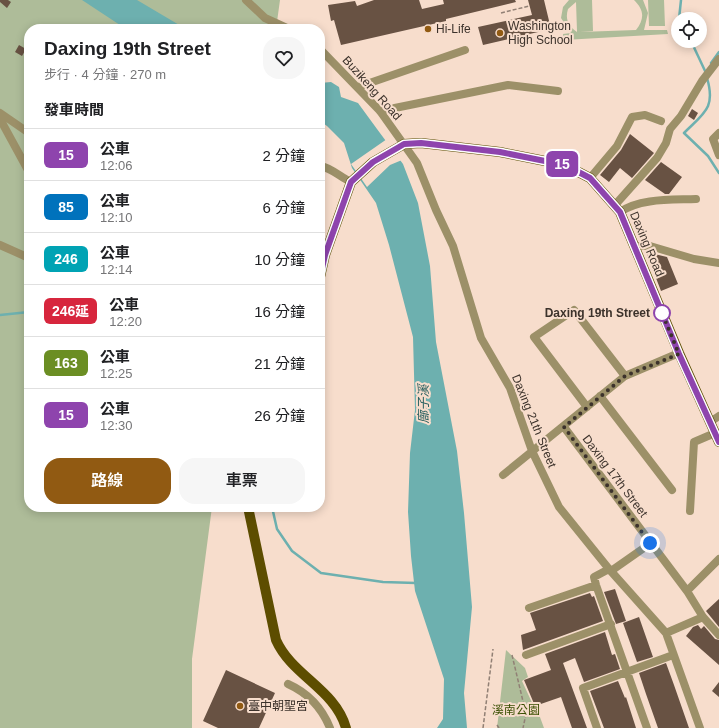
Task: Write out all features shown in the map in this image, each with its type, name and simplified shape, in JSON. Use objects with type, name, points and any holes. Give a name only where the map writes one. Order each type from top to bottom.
[{"type":"main road","name":"Daxing Road","points":[[401,146],[421,143],[515,155],[565,165],[590,178],[618,209],[635,246],[679,354],[717,437]]},
{"type":"main road","points":[[325,255],[353,180],[373,162],[401,146]]},
{"type":"main road","points":[[249,512],[276,640],[280,650],[296,669],[325,693],[346,728]]},
{"type":"street","points":[[246,0],[265,18],[278,24]]},
{"type":"street","points":[[358,87],[465,50]]},
{"type":"street","name":"Buzikeng Road","points":[[325,54],[380,111],[401,146]]},
{"type":"street","points":[[618,209],[657,158],[666,143],[670,129],[681,116],[702,80],[719,59]]},
{"type":"street","points":[[380,111],[508,85],[558,91]]},
{"type":"street","points":[[0,113],[24,130]]},
{"type":"street","points":[[590,178],[617,146],[632,117],[645,115],[661,120]]},
{"type":"street","points":[[0,119],[24,163]]},
{"type":"street","points":[[719,133],[713,139],[719,154]]},
{"type":"street","name":"Daxing 21th Street","points":[[401,146],[417,163],[436,210],[453,246],[481,338],[510,388],[532,451],[559,507],[610,570],[666,634],[700,728]]},
{"type":"street","points":[[325,168],[333,171],[341,178],[353,180]]},
{"type":"street","points":[[618,209],[630,205],[663,200],[696,199]]},
{"type":"street","points":[[0,245],[24,256]]},
{"type":"street","points":[[635,246],[650,246],[694,259],[719,263]]},
{"type":"street","points":[[587,407],[534,337],[574,310],[625,376]]},
{"type":"street","points":[[503,475],[625,376],[679,354]]},
{"type":"street","points":[[600,396],[672,490]]},
{"type":"street","points":[[710,422],[719,416]]},
{"type":"street","name":"Daxing 17th Street","points":[[564,427],[686,591],[703,617],[719,634]]},
{"type":"street","points":[[690,511],[694,442],[717,437]]},
{"type":"street","points":[[647,728],[594,576],[610,570],[650,543]]},
{"type":"street","points":[[686,591],[719,559]]},
{"type":"street","points":[[529,608],[596,584]]},
{"type":"street","points":[[666,634],[703,617]]},
{"type":"street","points":[[526,655],[611,624]]},
{"type":"street","points":[[597,728],[582,688],[673,655]]},
{"type":"street","points":[[288,684],[307,695],[318,705],[325,715],[330,728]]},
{"type":"path","points":[[501,13],[529,6]]},
{"type":"path","points":[[483,728],[493,649]]},
{"type":"path","points":[[512,655],[526,714],[524,728]]},
{"type":"path","points":[[497,725],[500,728]]},
{"type":"green space","points":[[0,0],[280,0],[277,24],[24,24],[24,512],[211,512],[192,659],[192,728],[0,728]]},
{"type":"green space","points":[[569,0],[592,0],[593,31],[580,32],[636,30],[641,22],[642,14],[640,7],[634,0],[643,0],[648,13],[644,30],[667,30],[668,34],[564,40],[563,34],[571,33],[561,18],[563,7]],"holes":[[[576,2],[577,32],[569,25],[567,19],[568,9]]]},
{"type":"green space","points":[[648,0],[664,0],[665,26],[649,26]]},
{"type":"green space","name":"溪南公園","points":[[506,650],[525,668],[528,677],[522,681],[534,707],[537,709],[544,728],[497,728]]},
{"type":"water","points":[[82,0],[137,0],[178,24],[118,24]]},
{"type":"water","name":"廍子溪","points":[[331,82],[339,87],[341,97],[358,103],[403,164],[418,203],[430,266],[436,342],[457,451],[464,513],[472,607],[464,693],[467,728],[437,728],[443,719],[444,679],[415,591],[408,512],[410,453],[415,410],[413,337],[389,245],[376,203],[352,168],[344,143],[325,125],[325,83]]},
{"type":"pier","points":[[387,139],[402,160],[390,165],[367,187],[351,164]]},
{"type":"building","points":[[0,0],[8,0],[11,2],[7,8],[0,2]]},
{"type":"building","points":[[374,0],[419,0],[422,9],[444,4],[443,0],[515,0],[516,2],[446,19],[446,21],[341,45],[334,20],[331,21],[328,5],[355,1],[357,6]]},
{"type":"building","points":[[528,0],[544,0],[551,29],[483,45],[478,27],[532,15]]},
{"type":"building","points":[[19,45],[24,48],[22,56],[15,52]]},
{"type":"building","points":[[692,109],[698,113],[694,120],[688,116]]},
{"type":"building","points":[[630,134],[654,153],[632,178],[620,168],[609,182],[600,175],[621,150]]},
{"type":"building","points":[[661,162],[682,177],[669,194],[665,194],[645,180]]},
{"type":"building","points":[[646,252],[667,257],[678,284],[661,291]]},
{"type":"building","points":[[615,589],[626,621],[616,624],[604,592]]},
{"type":"building","points":[[590,593],[592,597],[594,596],[603,621],[523,650],[521,635],[536,630],[530,613]]},
{"type":"building","points":[[719,599],[719,627],[706,611]]},
{"type":"building","points":[[639,617],[653,657],[637,662],[623,623]]},
{"type":"building","points":[[698,625],[701,629],[704,626],[715,639],[719,640],[719,665],[686,636],[693,627]]},
{"type":"building","points":[[605,632],[612,655],[615,654],[620,669],[584,682],[575,658],[563,663],[587,728],[572,728],[561,697],[535,706],[524,680],[551,670],[545,654]]},
{"type":"building","points":[[666,663],[689,728],[658,728],[639,673]]},
{"type":"building","name":"臺中朝聖宮","points":[[226,670],[275,693],[259,728],[218,728],[203,721]]},
{"type":"building","points":[[618,681],[625,698],[626,697],[636,728],[604,728],[590,691]]},
{"type":"building","points":[[719,682],[719,697],[712,691]]},
{"type":"waterway","points":[[680,12],[681,0]]},
{"type":"waterway","points":[[694,48],[706,73]]},
{"type":"waterway","points":[[711,63],[719,52]]},
{"type":"waterway","points":[[707,78],[710,96],[709,103],[702,115],[684,133],[708,156],[719,173]]},
{"type":"waterway","points":[[0,315],[24,313]]},
{"type":"waterway","points":[[273,512],[277,529],[292,551],[321,573],[383,582],[416,583]]},
{"type":"bus line","name":"15","points":[[325,255],[351,182],[373,162],[386,153],[404,144],[421,143],[500,152],[565,165],[590,178],[620,212],[679,354],[719,442]]},
{"type":"place","name":"Hi-Life","points":[[428,29]]},
{"type":"place","name":"Washington High School","points":[[500,33]]},
{"type":"place","name":"Daxing 19th Street","points":[[662,313]]},
{"type":"place","name":"臺中朝聖宮","points":[[240,706]]},
{"type":"route","points":[[650,543],[564,427],[625,376],[679,354],[662,313]]}]
